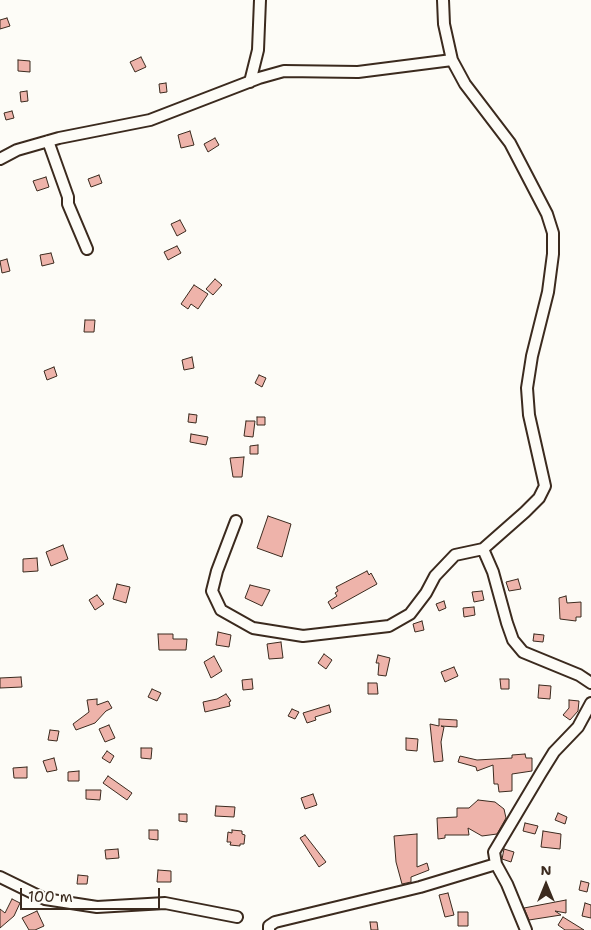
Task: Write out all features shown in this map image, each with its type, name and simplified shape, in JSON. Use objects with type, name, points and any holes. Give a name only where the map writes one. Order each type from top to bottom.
[{"type":"street","points":[[250,82],[258,50],[260,0]]},
{"type":"street","points":[[236,521],[217,571],[212,591],[221,610],[253,628],[303,636],[389,626],[410,614],[426,593],[435,576],[455,555],[483,549],[532,505],[545,486],[529,415],[527,388],[532,356],[548,292],[553,254],[552,233],[548,214],[510,143],[465,84],[452,60],[444,24],[443,0]]},
{"type":"street","points":[[0,159],[17,150],[48,141],[150,120],[284,71],[358,72],[452,60]]},
{"type":"street","points":[[48,141],[68,197],[68,204],[87,249]]},
{"type":"street","points":[[483,549],[493,572],[506,623],[513,640],[523,652],[579,675],[591,683]]},
{"type":"street","points":[[526,930],[507,884],[496,864],[494,852],[554,752],[578,727],[591,703]]},
{"type":"street","points":[[269,930],[269,926],[274,922],[420,886],[496,864]]},
{"type":"street","points":[[0,877],[45,899],[97,907],[165,902],[237,917]]},
{"type":"building","points":[[7,18],[10,26],[0,29],[0,20]]},
{"type":"building","points":[[141,57],[146,67],[135,72],[130,62]]},
{"type":"building","points":[[18,60],[30,61],[30,72],[18,71]]},
{"type":"building","points":[[166,83],[167,92],[160,93],[159,84]]},
{"type":"building","points":[[27,91],[28,101],[21,102],[20,92]]},
{"type":"building","points":[[12,111],[14,118],[6,120],[4,113]]},
{"type":"building","points":[[190,131],[194,145],[181,148],[178,135]]},
{"type":"building","points":[[215,138],[219,145],[208,152],[204,144]]},
{"type":"building","points":[[99,175],[102,183],[91,187],[88,179]]},
{"type":"building","points":[[46,177],[49,187],[37,191],[33,181]]},
{"type":"building","points":[[180,220],[186,231],[177,236],[171,224]]},
{"type":"building","points":[[177,246],[181,253],[168,260],[164,252]]},
{"type":"building","points":[[51,253],[54,263],[42,266],[40,255]]},
{"type":"building","points":[[7,259],[10,271],[2,273],[0,261]]},
{"type":"building","points":[[215,279],[222,285],[213,295],[206,289]]},
{"type":"building","points":[[194,285],[208,294],[198,309],[191,304],[188,309],[181,304]]},
{"type":"building","points":[[85,320],[95,320],[94,332],[84,332]]},
{"type":"building","points":[[192,357],[194,368],[184,370],[182,360]]},
{"type":"building","points":[[54,367],[57,376],[47,380],[44,371]]},
{"type":"building","points":[[259,375],[266,378],[262,387],[255,383]]},
{"type":"building","points":[[189,414],[197,415],[196,423],[188,422]]},
{"type":"building","points":[[257,417],[265,417],[265,425],[257,425]]},
{"type":"building","points":[[246,421],[255,421],[253,437],[244,436]]},
{"type":"building","points":[[191,434],[208,437],[206,445],[190,442]]},
{"type":"building","points":[[258,445],[258,454],[250,454],[250,446]]},
{"type":"building","points":[[244,457],[242,477],[233,477],[230,458]]},
{"type":"building","points":[[268,516],[291,524],[282,557],[257,548]]},
{"type":"building","points":[[63,545],[68,559],[51,566],[46,552]]},
{"type":"building","points":[[37,558],[38,571],[23,572],[23,559]]},
{"type":"building","points":[[367,571],[369,575],[371,573],[377,584],[332,609],[328,602],[337,596],[335,593],[338,591],[336,587]]},
{"type":"building","points":[[518,579],[521,589],[509,591],[506,582]]},
{"type":"building","points":[[117,584],[130,587],[126,603],[113,599]]},
{"type":"building","points":[[250,585],[270,590],[262,606],[245,598]]},
{"type":"building","points":[[482,591],[484,600],[474,602],[472,592]]},
{"type":"building","points":[[97,595],[104,604],[95,610],[89,600]]},
{"type":"building","points":[[566,596],[567,603],[581,602],[581,617],[576,617],[576,621],[560,619],[559,598]]},
{"type":"building","points":[[444,601],[446,608],[439,611],[436,604]]},
{"type":"building","points":[[474,607],[475,615],[464,617],[463,608]]},
{"type":"building","points":[[422,621],[424,630],[415,632],[413,624]]},
{"type":"building","points":[[218,632],[231,635],[229,647],[216,645]]},
{"type":"building","points":[[158,634],[173,634],[173,639],[187,639],[186,650],[159,650]]},
{"type":"building","points":[[534,634],[544,635],[543,642],[533,641]]},
{"type":"building","points":[[281,642],[283,658],[269,659],[267,644]]},
{"type":"building","points":[[324,654],[332,660],[326,669],[318,663]]},
{"type":"building","points":[[378,655],[390,658],[386,676],[378,675],[379,663],[376,663]]},
{"type":"building","points":[[214,656],[222,671],[211,678],[204,662]]},
{"type":"building","points":[[454,667],[458,676],[445,682],[441,672]]},
{"type":"building","points":[[21,677],[22,687],[0,688],[0,678]]},
{"type":"building","points":[[252,679],[253,689],[243,690],[242,680]]},
{"type":"building","points":[[500,679],[509,679],[509,689],[501,689]]},
{"type":"building","points":[[368,683],[377,683],[378,694],[368,694]]},
{"type":"building","points":[[539,685],[551,686],[550,699],[538,698]]},
{"type":"building","points":[[152,689],[161,693],[157,701],[148,697]]},
{"type":"building","points":[[226,694],[231,701],[229,702],[230,706],[205,712],[203,702],[217,699]]},
{"type":"building","points":[[97,699],[97,705],[108,701],[112,708],[106,711],[95,723],[76,730],[73,724],[89,712],[87,700]]},
{"type":"building","points":[[569,700],[579,701],[578,711],[570,720],[563,715],[569,708]]},
{"type":"building","points":[[329,705],[331,712],[315,717],[316,720],[307,723],[303,713]]},
{"type":"building","points":[[292,709],[299,712],[295,719],[288,716]]},
{"type":"building","points":[[439,719],[457,720],[457,727],[441,726],[444,727],[441,742],[443,761],[434,762],[430,724],[439,726]]},
{"type":"building","points":[[109,725],[115,738],[105,742],[99,729]]},
{"type":"building","points":[[50,730],[59,731],[57,741],[48,740]]},
{"type":"building","points":[[406,738],[418,739],[417,751],[406,750]]},
{"type":"building","points":[[141,748],[152,748],[151,759],[141,758]]},
{"type":"building","points":[[107,751],[114,756],[110,763],[102,758]]},
{"type":"building","points":[[525,754],[526,758],[532,758],[532,771],[512,774],[512,791],[499,792],[498,784],[494,784],[493,765],[477,771],[476,767],[458,762],[460,756],[477,760],[512,758],[512,755]]},
{"type":"building","points":[[54,758],[57,770],[47,772],[43,761]]},
{"type":"building","points":[[27,767],[27,778],[14,778],[13,768]]},
{"type":"building","points":[[79,771],[79,781],[68,781],[68,772]]},
{"type":"building","points":[[108,776],[132,793],[127,800],[103,783]]},
{"type":"building","points":[[86,790],[101,790],[100,800],[86,799]]},
{"type":"building","points":[[313,794],[317,805],[305,809],[301,798]]},
{"type":"building","points":[[478,800],[495,802],[504,809],[506,818],[497,834],[482,836],[468,828],[469,835],[445,835],[445,838],[438,839],[437,818],[457,817],[457,808],[469,808]]},
{"type":"building","points":[[216,806],[235,807],[234,817],[215,816]]},
{"type":"building","points":[[558,813],[567,817],[565,824],[555,820]]},
{"type":"building","points":[[179,814],[187,814],[187,822],[179,821]]},
{"type":"building","points":[[525,823],[538,826],[535,834],[523,831]]},
{"type":"building","points":[[149,830],[158,830],[158,840],[149,839]]},
{"type":"building","points":[[232,830],[242,831],[242,834],[245,835],[244,844],[240,844],[240,846],[230,845],[231,842],[227,842],[228,832],[232,833]]},
{"type":"building","points":[[543,831],[561,834],[560,849],[541,847]]},
{"type":"building","points":[[417,834],[417,867],[427,863],[429,870],[411,877],[411,882],[402,884],[396,862],[394,836]]},
{"type":"building","points":[[305,835],[326,862],[319,867],[300,838]]},
{"type":"building","points":[[118,849],[119,858],[106,859],[105,850]]},
{"type":"building","points":[[504,849],[514,852],[511,862],[502,859]]},
{"type":"building","points":[[158,870],[171,871],[171,882],[157,882]]},
{"type":"building","points":[[78,875],[88,876],[87,884],[77,884]]},
{"type":"building","points":[[581,881],[589,883],[587,892],[579,890]]},
{"type":"building","points":[[448,893],[454,915],[445,917],[439,895]]},
{"type":"building","points":[[12,899],[20,903],[14,916],[0,928],[0,909],[5,913]]},
{"type":"building","points":[[566,900],[566,913],[555,911],[561,915],[529,920],[524,908]]},
{"type":"building","points":[[585,903],[591,905],[591,918],[582,916]]},
{"type":"building","points":[[37,911],[44,926],[35,930],[29,930],[22,918]]},
{"type":"building","points":[[458,912],[468,912],[468,926],[458,926]]},
{"type":"building","points":[[563,917],[584,930],[565,930],[558,925]]},
{"type":"building","points":[[370,922],[377,922],[378,930],[371,930]]}]
